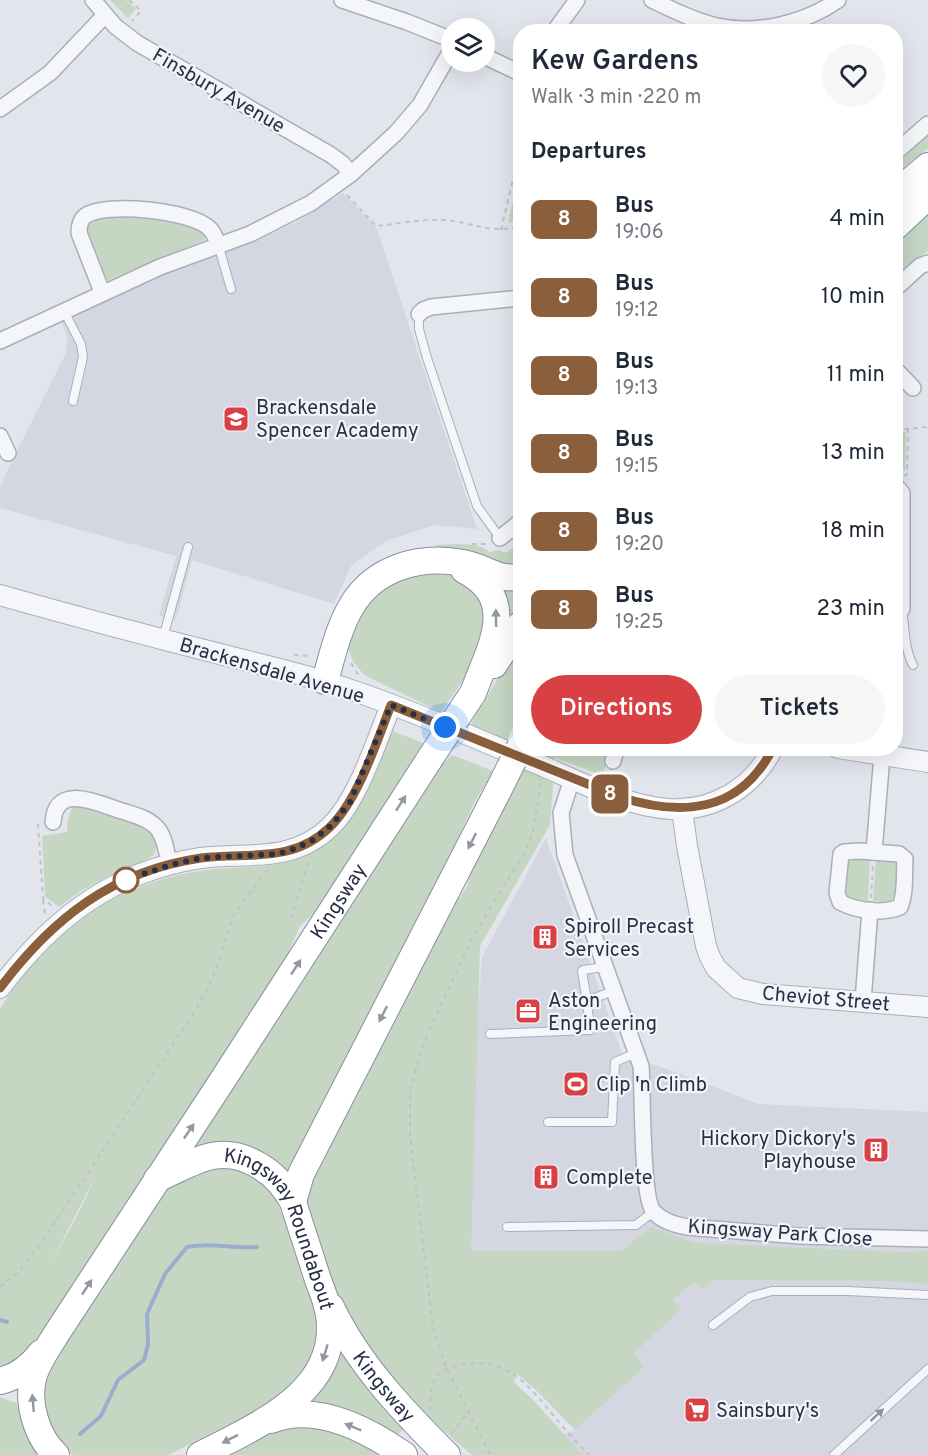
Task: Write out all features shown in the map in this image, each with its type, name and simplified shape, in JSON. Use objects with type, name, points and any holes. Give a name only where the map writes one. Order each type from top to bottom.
[{"type":"highway","points":[[903,187],[928,166]]},
{"type":"highway","points":[[903,219],[928,196]]},
{"type":"highway","points":[[325,681],[347,615],[368,586],[389,571],[405,564],[429,560],[471,565],[496,576],[513,578]]},
{"type":"highway","points":[[452,562],[482,582],[488,589],[497,611],[495,635],[472,695]]},
{"type":"highway","name":"Kingsway","points":[[157,1179],[429,760],[513,636]]},
{"type":"highway","points":[[292,1202],[301,1174],[516,756]]},
{"type":"highway","name":"Kingsway Roundabout","points":[[157,1179],[206,1157],[222,1154],[248,1160],[273,1175],[287,1191],[292,1202],[329,1310],[330,1331],[327,1352],[313,1380],[299,1396],[261,1424],[200,1455]]},
{"type":"highway","points":[[56,1455],[43,1438],[36,1422],[32,1399],[35,1373],[55,1336],[157,1179]]},
{"type":"highway","name":"Kingsway","points":[[317,1276],[357,1354],[420,1428],[447,1447]]},
{"type":"highway","points":[[0,1381],[20,1374],[28,1368],[55,1336]]},
{"type":"highway","name":"Kingsway","points":[[261,1424],[293,1414],[314,1414],[359,1430],[400,1454]]},
{"type":"street","name":"Finsbury Avenue","points":[[93,0],[122,32],[137,43],[331,155],[351,174]]},
{"type":"street","points":[[342,0],[398,18],[441,36]]},
{"type":"street","points":[[560,24],[577,0]]},
{"type":"street","points":[[652,0],[708,24]]},
{"type":"street","points":[[784,24],[820,10],[838,0]]},
{"type":"street","points":[[0,109],[50,73],[105,15]]},
{"type":"street","points":[[495,61],[513,70]]},
{"type":"street","points":[[0,341],[159,267],[250,234],[311,203],[351,174],[396,133],[414,112],[441,69]]},
{"type":"street","points":[[903,146],[928,124]]},
{"type":"street","points":[[102,292],[79,233],[80,224],[86,215],[134,209],[175,214],[207,226],[218,244]]},
{"type":"street","points":[[903,282],[920,266],[928,263]]},
{"type":"street","points":[[418,314],[431,307],[513,299]]},
{"type":"street","points":[[903,378],[913,388]]},
{"type":"street","points":[[0,436],[8,453]]},
{"type":"street","points":[[500,538],[513,528]]},
{"type":"street","name":"Brackensdale Avenue","points":[[0,595],[325,681],[513,754]]},
{"type":"street","points":[[0,988],[24,957],[64,918],[120,882],[170,865],[201,858],[278,854],[294,849],[317,837],[332,825],[350,802],[391,705]]},
{"type":"street","name":"Brackensdale Avenue","points":[[517,756],[636,802],[682,809],[708,804],[730,795],[754,777],[769,756]]},
{"type":"street","points":[[874,852],[882,756]]},
{"type":"street","points":[[889,756],[928,762]]},
{"type":"street","points":[[572,778],[561,813],[562,839],[570,872],[640,1066],[643,1091],[645,1181],[652,1212]]},
{"type":"street","points":[[53,822],[53,813],[63,801],[77,798],[144,819],[158,828],[170,865]]},
{"type":"street","name":"Cheviot Street","points":[[682,809],[706,946],[716,968],[738,988],[763,994],[928,1006]]},
{"type":"street","points":[[850,851],[874,852],[904,856],[904,881],[900,907],[870,910],[840,902],[837,893],[842,854],[850,851]]},
{"type":"street","points":[[862,1001],[870,910]]},
{"type":"street","name":"Kingsway Park Close","points":[[652,1212],[675,1224],[687,1227],[800,1236],[928,1239]]},
{"type":"lane","points":[[218,244],[231,289]]},
{"type":"lane","points":[[64,310],[81,344],[83,357],[73,401]]},
{"type":"lane","points":[[418,314],[418,329],[477,506],[500,538]]},
{"type":"lane","points":[[162,639],[188,547]]},
{"type":"lane","points":[[903,622],[907,653],[913,665]]},
{"type":"lane","points":[[489,1034],[590,1030],[582,971],[604,967]]},
{"type":"lane","points":[[587,1001],[613,991]]},
{"type":"lane","points":[[548,1122],[612,1122],[615,1062],[636,1053]]},
{"type":"lane","points":[[507,1227],[636,1225],[652,1212]]},
{"type":"lane","points":[[712,1325],[750,1297],[772,1291],[848,1291],[928,1295]]},
{"type":"lane","points":[[834,1455],[928,1369]]},
{"type":"path","points":[[122,32],[141,11],[129,0]]},
{"type":"path","points":[[501,230],[513,183]]},
{"type":"path","points":[[337,184],[376,226],[442,220],[480,228],[501,230],[513,227]]},
{"type":"path","points":[[903,429],[928,427]]},
{"type":"path","points":[[903,478],[907,474],[908,429]]},
{"type":"path","points":[[290,654],[316,656]]},
{"type":"path","points":[[490,1455],[447,1369],[433,1328],[410,1135],[410,1089],[424,1042],[473,936],[524,854],[533,832],[542,778]]},
{"type":"path","points":[[53,822],[38,820],[43,898],[64,918]]},
{"type":"path","points":[[291,918],[317,837]]},
{"type":"path","points":[[870,910],[874,852]]},
{"type":"path","points":[[0,1287],[17,1273],[42,1242],[192,1014],[206,992],[217,967],[233,916],[278,854]]},
{"type":"path","points":[[420,1428],[430,1412],[430,1395],[437,1374],[468,1364],[486,1363],[512,1373],[539,1397],[589,1455]]},
{"type":"path","points":[[447,1447],[468,1412]]},
{"type":"shaded area","name":"Brackensdale Spencer Academy","points":[[343,193],[376,227],[477,529],[434,525],[386,541],[351,566],[334,604],[192,560],[176,620],[159,616],[176,556],[0,508],[0,488],[6,473],[66,353],[67,339],[62,322],[122,291],[187,264],[258,240],[297,222]]},
{"type":"shaded area","points":[[546,838],[624,1059],[659,1066],[759,1104],[928,1112],[928,1252],[471,1252],[470,1182],[482,957]]},
{"type":"shaded area","points":[[715,1280],[883,1281],[928,1284],[928,1455],[572,1455],[559,1436],[575,1430],[645,1365],[634,1353],[682,1309],[673,1300],[695,1281],[702,1290]]},
{"type":"green space","points":[[110,0],[126,0],[136,9],[128,18]]},
{"type":"green space","points":[[928,135],[928,148],[903,168],[903,155]]},
{"type":"green space","points":[[513,201],[513,222],[508,223]]},
{"type":"green space","points":[[928,209],[928,251],[903,270],[903,233]]},
{"type":"green space","points":[[133,215],[160,218],[188,225],[204,233],[205,240],[108,280],[104,277],[86,231],[87,224],[97,218]]},
{"type":"green space","points":[[903,432],[906,432],[905,471],[903,470]]},
{"type":"green space","points":[[464,544],[479,546],[489,552],[499,550],[506,553],[513,547],[513,570],[433,552],[437,545]]},
{"type":"green space","points":[[449,571],[480,587],[489,634],[441,712],[366,676],[352,659],[348,639],[354,623],[366,606],[393,579]]},
{"type":"green space","points":[[496,581],[513,582],[513,623],[502,640]]},
{"type":"green space","points":[[513,654],[513,727],[507,740],[471,725]]},
{"type":"green space","points":[[390,730],[423,743],[333,896],[300,926],[278,976],[38,1340],[13,1365],[0,1367],[0,1010],[38,957],[87,915],[115,899],[144,885],[175,876],[207,870],[278,864],[305,856],[317,849],[339,827]],"holes":[[[97,1173],[80,1210],[53,1260]]]},
{"type":"green space","points":[[452,755],[493,771],[474,803],[290,1181],[187,1151],[425,787],[439,767]]},
{"type":"green space","points":[[522,756],[610,756],[602,775],[555,758],[550,825],[480,946],[471,1251],[621,1251],[651,1227],[695,1243],[900,1252],[928,1251],[928,1284],[883,1281],[715,1280],[702,1290],[694,1282],[673,1300],[682,1309],[634,1353],[645,1366],[575,1430],[517,1374],[514,1382],[583,1455],[472,1455],[404,1397],[346,1316],[307,1219],[304,1189],[444,919],[467,887],[477,844]]},
{"type":"green space","points":[[77,803],[146,827],[155,839],[155,854],[98,881],[59,907],[45,896],[42,836],[67,832],[69,816]]},
{"type":"green space","points":[[854,855],[870,857],[868,901],[850,900],[844,892],[846,862]]},
{"type":"green space","points":[[876,858],[893,859],[898,864],[895,897],[889,902],[873,901]]},
{"type":"green space","points":[[217,1166],[250,1176],[276,1199],[318,1305],[320,1315],[316,1352],[301,1380],[267,1405],[168,1455],[73,1455],[57,1438],[47,1417],[44,1394],[47,1371],[170,1185]]},
{"type":"green space","points":[[337,1340],[404,1428],[396,1437],[306,1401]]},
{"type":"green space","points":[[0,1397],[16,1403],[38,1455],[0,1455]]},
{"type":"green space","points":[[293,1423],[322,1424],[385,1455],[226,1455]]},
{"type":"waterway","points":[[80,1434],[101,1416],[118,1380],[144,1360],[148,1344],[147,1314],[165,1274],[187,1247],[205,1245],[257,1247]]},
{"type":"waterway","points":[[0,1320],[7,1322]]},
{"type":"bus line","name":"8","points":[[0,988],[24,957],[61,920],[120,882],[142,873],[201,858],[278,854],[307,843],[323,833],[350,802],[391,705],[513,754]]},
{"type":"bus line","name":"8","points":[[518,756],[620,797],[669,809],[691,808],[730,795],[754,777],[769,756]]},
{"type":"place","name":"Brackensdale Spencer Academy","points":[[236,419]]},
{"type":"place","name":"Spiroll Precast Services","points":[[545,937]]},
{"type":"place","name":"Aston Engineering","points":[[528,1011]]},
{"type":"place","name":"Clip 'n Climb","points":[[576,1084]]},
{"type":"place","name":"Hickory Dickory's Playhouse","points":[[876,1150]]},
{"type":"place","name":"Complete","points":[[546,1177]]},
{"type":"place","name":"Sainsbury's","points":[[697,1410]]},
{"type":"route","points":[[126,880],[120,882],[142,873],[191,860],[278,854],[307,843],[332,825],[350,802],[391,705],[445,727]]}]
